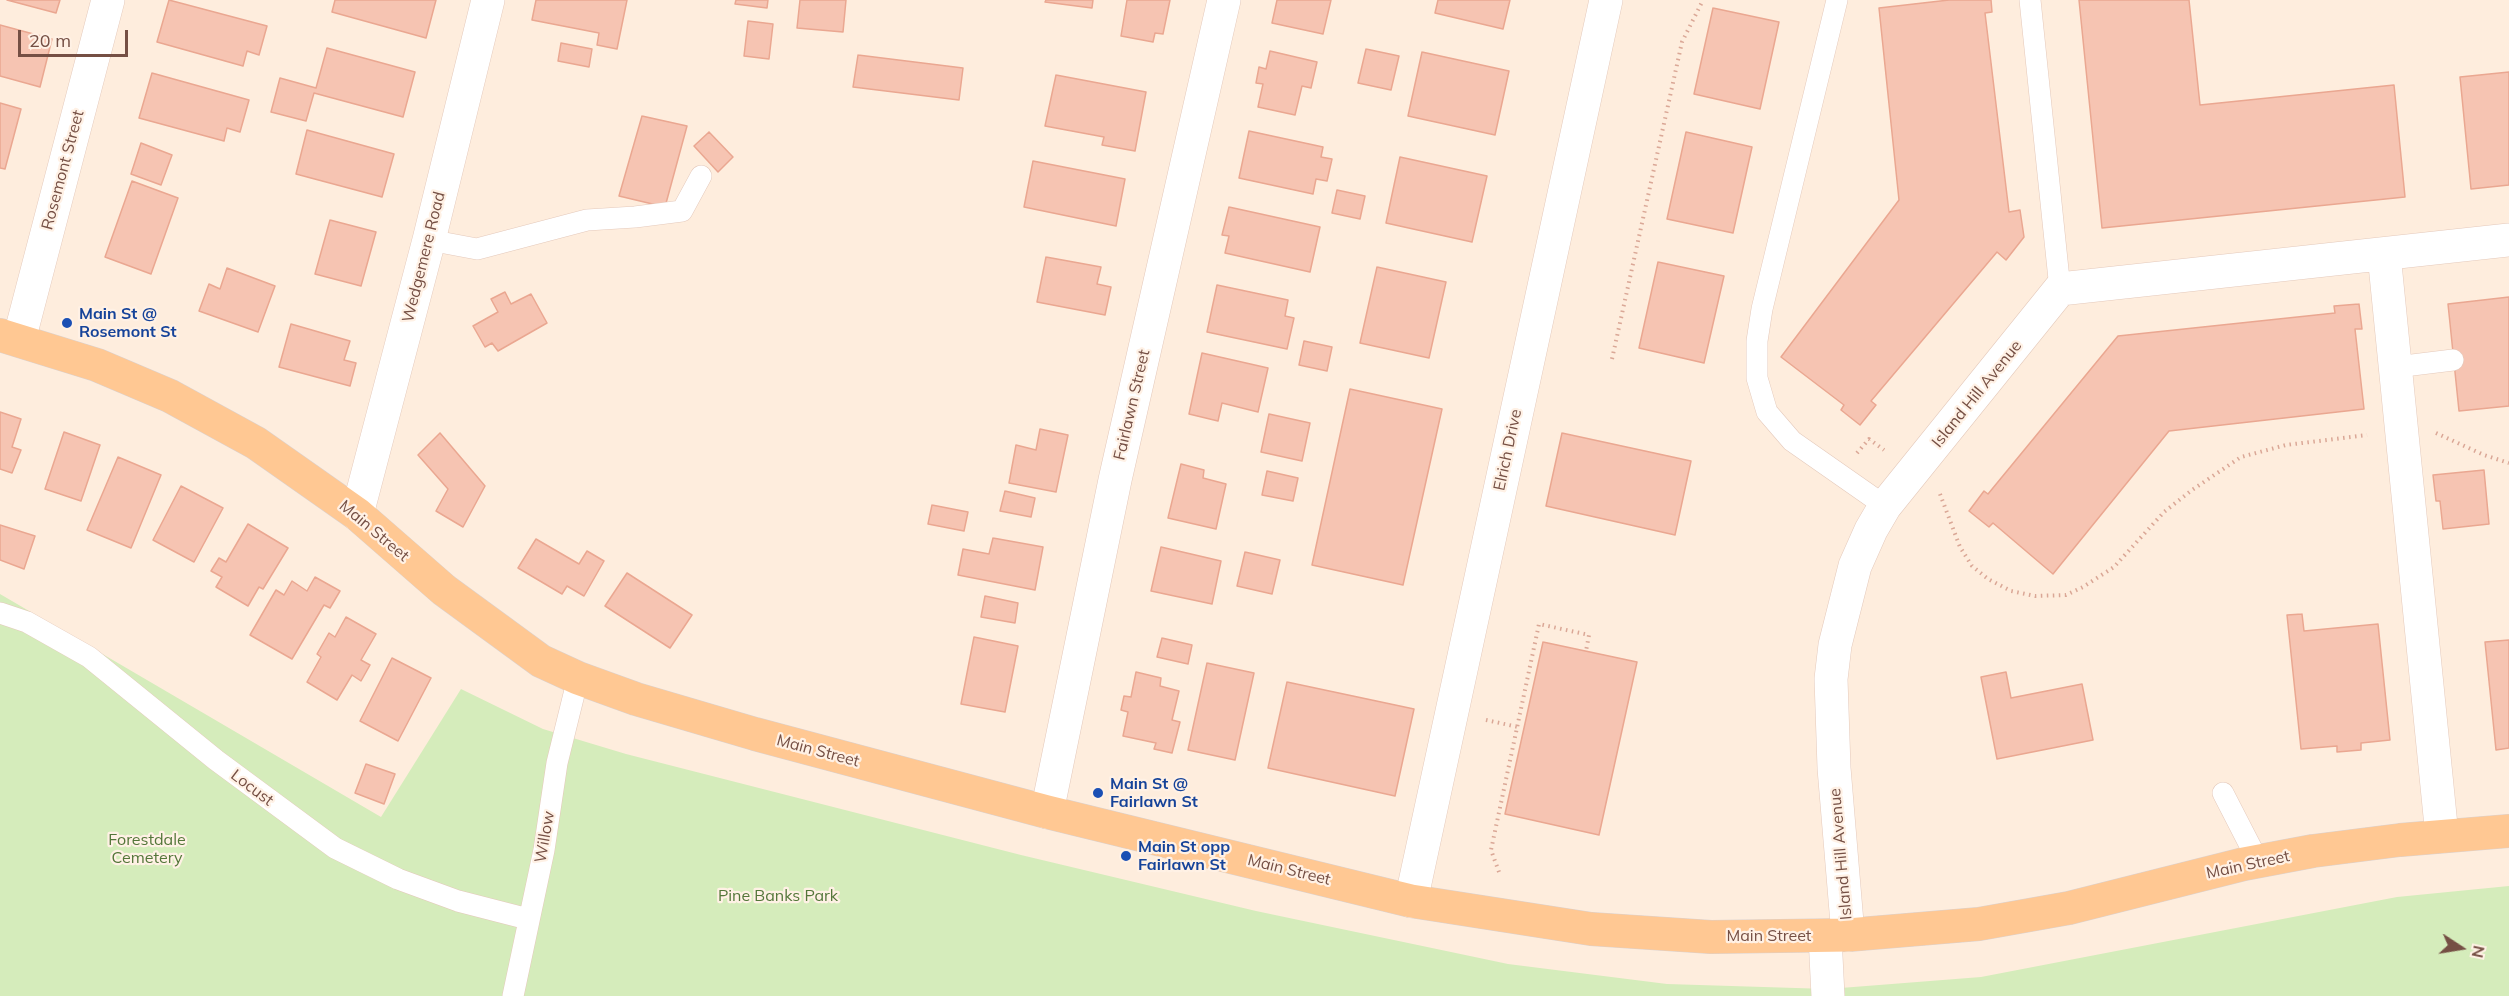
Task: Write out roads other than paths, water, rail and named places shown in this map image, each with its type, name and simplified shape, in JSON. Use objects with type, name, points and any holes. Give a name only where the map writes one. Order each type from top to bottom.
[{"type":"main road","name":"Main Street","points":[[9,337],[97,365],[170,396],[256,443],[357,514],[444,590],[541,661],[578,678],[636,699],[755,734],[1047,812],[1411,901],[1591,928],[1711,937],[1836,935],[1979,924],[2068,908],[2258,861],[2378,842],[2509,831]]},
{"type":"street","name":"Rosemont Street","points":[[9,337],[108,0]]},
{"type":"street","name":"Wedgemere Road","points":[[357,514],[429,240],[488,0]]},
{"type":"street","name":"Fairlawn Street","points":[[1047,812],[1115,480],[1224,0]]},
{"type":"street","name":"Elrich Drive","points":[[1411,901],[1606,0]]},
{"type":"street","points":[[2061,289],[2509,240]]},
{"type":"street","points":[[2384,254],[2442,836]]},
{"type":"street","name":"Island Hill Avenue","points":[[1828,996],[1836,935],[1831,679],[1837,636],[1855,566],[1871,530],[1886,506],[2061,289]]},
{"type":"lane","points":[[1837,0],[1762,309],[1757,341],[1757,378],[1767,412],[1801,450],[1886,506]]},
{"type":"lane","points":[[2030,0],[2061,289]]},
{"type":"lane","points":[[429,240],[477,249],[587,220],[682,211],[701,176]]},
{"type":"lane","points":[[2396,367],[2453,360]]},
{"type":"lane","name":"Locust","points":[[0,613],[27,622],[89,657],[216,760],[335,848],[398,879],[438,894],[528,919]]},
{"type":"lane","name":"Willow","points":[[513,996],[544,850],[557,764],[578,678]]},
{"type":"lane","points":[[2223,793],[2258,861]]},
{"type":"place","name":"Main St @ Rosemont St","points":[[67,323]]},
{"type":"place","name":"Main St @ Fairlawn St","points":[[1098,793]]},
{"type":"place","name":"Main St opp Fairlawn St","points":[[1126,856]]},
{"type":"park label","name":"Forestdale Cemetery","points":[[147,849]]},
{"type":"park label","name":"Pine Banks Park","points":[[778,896]]}]
